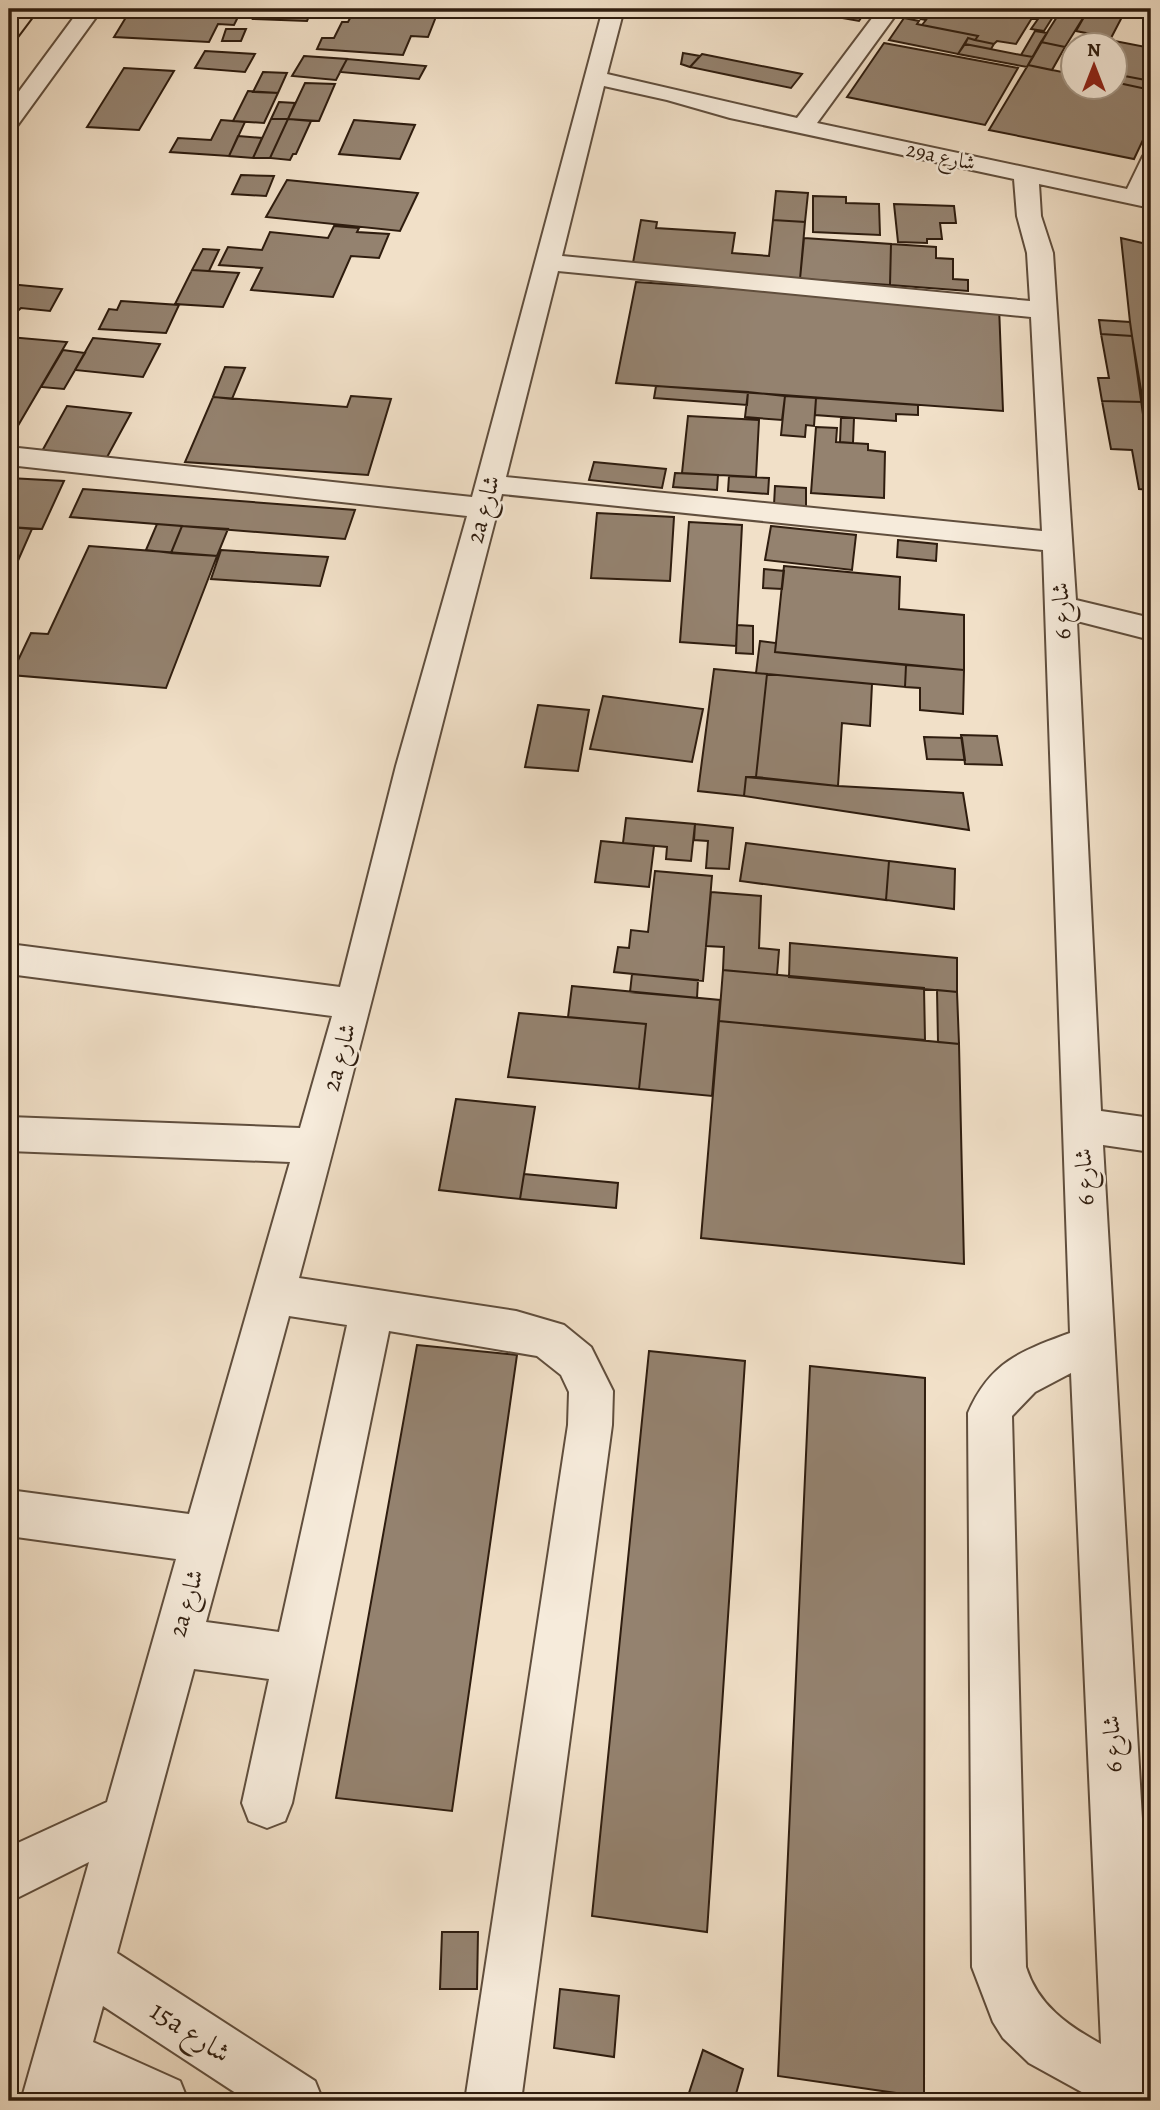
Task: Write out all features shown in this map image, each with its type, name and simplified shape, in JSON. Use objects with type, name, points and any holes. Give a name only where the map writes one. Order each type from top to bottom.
[{"type":"main road","points":[[9,32],[27,9]]},
{"type":"street","points":[[9,121],[91,9]]},
{"type":"street","name":"2a شارع","points":[[56,2078],[125,1820],[354,1004],[413,766],[487,496],[613,9]]},
{"type":"street","points":[[803,126],[890,9]]},
{"type":"street","name":"29a شارع","points":[[595,85],[660,105],[730,111],[1143,199]]},
{"type":"street","points":[[1143,199],[1151,161]]},
{"type":"street","name":"شارع 6","points":[[1026,174],[1028,216],[1049,226]]},
{"type":"street","name":"شارع 6","points":[[1056,180],[1042,310],[1061,607],[1091,1345],[1130,2095]]},
{"type":"street","points":[[547,262],[1042,310]]},
{"type":"street","points":[[9,456],[1057,542]]},
{"type":"street","points":[[1061,607],[1151,629]]},
{"type":"street","points":[[9,959],[354,1004]]},
{"type":"street","points":[[1081,1125],[1151,1135]]},
{"type":"street","points":[[9,1134],[315,1146]]},
{"type":"street","points":[[274,1294],[516,1331],[549,1339],[576,1361],[591,1391],[590,1425],[493,2101]]},
{"type":"street","points":[[267,1803],[372,1309]]},
{"type":"street","points":[[1091,1345],[1009,1382],[990,1413],[999,1967],[1012,2003],[1034,2033],[1130,2095]]},
{"type":"street","points":[[9,1513],[204,1539]]},
{"type":"street","points":[[175,1642],[298,1659]]},
{"type":"street","points":[[9,1875],[125,1820]]},
{"type":"street","name":"15a شارع","points":[[86,1964],[295,2101]]},
{"type":"street","points":[[56,2078],[160,2101]]},
{"type":"building","points":[[131,9],[242,9],[234,25],[218,24],[209,42],[114,37]]},
{"type":"building","points":[[258,9],[312,9],[307,21],[253,19]]},
{"type":"building","points":[[355,9],[439,9],[428,37],[411,36],[403,55],[317,49],[322,38],[334,38],[342,22],[348,22]]},
{"type":"building","points":[[497,9],[542,9],[540,15],[496,12]]},
{"type":"building","points":[[791,9],[867,9],[859,21]]},
{"type":"building","points":[[935,9],[986,9],[1032,18],[1016,44],[997,41],[994,44],[975,40],[978,36],[922,25],[926,20],[921,19],[928,10],[933,12]]},
{"type":"building","points":[[1032,9],[1058,9],[1044,31],[1031,29],[1038,19],[1026,17]]},
{"type":"building","points":[[1062,9],[1088,10],[1074,32],[1058,32],[1058,46],[1041,42]]},
{"type":"building","points":[[1088,10],[1122,17],[1114,32],[1076,31]]},
{"type":"building","points":[[904,18],[919,21],[917,24],[978,36],[975,40],[968,38],[958,54],[889,40]]},
{"type":"building","points":[[226,29],[246,29],[241,41],[222,41]]},
{"type":"building","points":[[1035,31],[1047,33],[1033,57],[1021,55]]},
{"type":"building","points":[[968,38],[994,44],[991,49],[965,44]]},
{"type":"building","points":[[1041,42],[1058,46],[1058,59],[1052,70],[1028,65]]},
{"type":"building","points":[[884,43],[1018,68],[985,125],[847,97]]},
{"type":"building","points":[[965,44],[1033,57],[1027,67],[958,54]]},
{"type":"building","points":[[1128,44],[1151,48],[1151,81],[1128,77]]},
{"type":"building","points":[[205,51],[255,54],[245,72],[195,68]]},
{"type":"building","points":[[683,53],[700,56],[690,67],[681,64]]},
{"type":"building","points":[[702,54],[802,74],[791,88],[690,67]]},
{"type":"building","points":[[304,56],[347,59],[336,80],[292,76]]},
{"type":"building","points":[[347,59],[426,66],[419,79],[340,72]]},
{"type":"building","points":[[1028,65],[1058,71],[1058,102],[1128,102],[1128,85],[1151,90],[1151,123],[1134,159],[989,130]]},
{"type":"building","points":[[124,68],[174,71],[139,130],[87,127]]},
{"type":"building","points":[[263,72],[287,73],[278,93],[253,92]]},
{"type":"building","points":[[1128,77],[1151,81],[1151,90],[1128,85]]},
{"type":"building","points":[[305,83],[335,84],[319,121],[288,119]]},
{"type":"building","points":[[248,91],[278,93],[264,123],[233,121]]},
{"type":"building","points":[[279,102],[295,103],[288,119],[271,119]]},
{"type":"building","points":[[271,119],[288,119],[270,158],[253,158]]},
{"type":"building","points":[[288,119],[311,121],[296,154],[293,154],[290,160],[270,158]]},
{"type":"building","points":[[221,120],[245,122],[229,156],[170,152],[178,138],[211,140]]},
{"type":"building","points":[[354,120],[415,125],[400,159],[339,154]]},
{"type":"building","points":[[238,136],[262,138],[253,158],[229,156]]},
{"type":"building","points":[[241,175],[274,176],[266,196],[232,194]]},
{"type":"building","points":[[287,180],[418,193],[400,231],[266,217]]},
{"type":"building","points":[[776,191],[808,193],[805,222],[773,220]]},
{"type":"building","points":[[813,196],[846,197],[846,203],[879,204],[880,235],[813,232]]},
{"type":"building","points":[[894,204],[954,206],[956,223],[940,223],[942,239],[927,239],[927,243],[898,242]]},
{"type":"building","points":[[641,220],[657,222],[656,228],[735,233],[732,253],[769,256],[773,220],[805,222],[800,279],[632,268]]},
{"type":"building","points":[[334,226],[359,228],[357,232],[389,234],[379,258],[351,256],[333,297],[251,290],[262,268],[219,265],[228,247],[262,250],[270,232],[328,238]]},
{"type":"building","points":[[804,238],[891,244],[890,285],[800,279]]},
{"type":"building","points":[[1121,238],[1151,245],[1151,471],[1130,322]]},
{"type":"building","points":[[891,244],[936,247],[936,258],[953,259],[953,279],[968,280],[968,291],[890,285]]},
{"type":"building","points":[[203,249],[219,250],[209,271],[192,270]]},
{"type":"building","points":[[192,270],[239,273],[223,307],[175,304]]},
{"type":"building","points":[[636,282],[999,306],[1003,411],[616,383]]},
{"type":"building","points":[[9,284],[62,289],[50,311],[21,308],[9,319]]},
{"type":"building","points":[[121,301],[179,305],[166,333],[99,329],[109,309],[117,310]]},
{"type":"building","points":[[1099,320],[1130,322],[1132,336],[1101,334]]},
{"type":"building","points":[[1101,334],[1132,336],[1143,402],[1102,401],[1098,378],[1109,378]]},
{"type":"building","points":[[9,337],[67,342],[9,441]]},
{"type":"building","points":[[93,338],[160,344],[143,377],[75,370]]},
{"type":"building","points":[[63,350],[85,353],[64,389],[41,387]]},
{"type":"building","points":[[225,367],[245,368],[232,399],[213,397]]},
{"type":"building","points":[[656,386],[748,392],[747,405],[654,398]]},
{"type":"building","points":[[748,392],[785,396],[782,420],[745,417]]},
{"type":"building","points":[[351,396],[391,399],[368,475],[185,462],[213,397],[347,407]]},
{"type":"building","points":[[785,396],[816,398],[814,426],[806,425],[805,437],[781,435]]},
{"type":"building","points":[[816,398],[918,405],[918,415],[896,414],[896,421],[815,415]]},
{"type":"building","points":[[1102,401],[1143,402],[1151,490],[1139,489],[1132,450],[1111,449]]},
{"type":"building","points":[[67,406],[131,413],[106,459],[41,453]]},
{"type":"building","points":[[688,416],[759,420],[756,477],[682,473]]},
{"type":"building","points":[[841,417],[854,418],[853,443],[840,442]]},
{"type":"building","points":[[816,427],[837,428],[836,442],[868,444],[868,450],[885,452],[884,498],[811,493]]},
{"type":"building","points":[[594,462],[666,469],[662,488],[589,480]]},
{"type":"building","points":[[675,473],[718,475],[717,490],[673,487]]},
{"type":"building","points":[[729,476],[769,478],[768,494],[728,491]]},
{"type":"building","points":[[9,478],[64,481],[42,529],[9,527]]},
{"type":"building","points":[[775,486],[806,488],[806,507],[774,505]]},
{"type":"building","points":[[83,489],[355,510],[345,539],[70,517]]},
{"type":"building","points":[[597,513],[674,517],[670,581],[591,578]]},
{"type":"building","points":[[689,522],[742,525],[736,646],[680,642]]},
{"type":"building","points":[[157,524],[182,526],[171,553],[146,550]]},
{"type":"building","points":[[182,526],[228,529],[217,556],[171,553]]},
{"type":"building","points":[[771,526],[856,535],[852,570],[765,560]]},
{"type":"building","points":[[9,527],[32,529],[9,581]]},
{"type":"building","points":[[898,540],[937,544],[936,561],[897,557]]},
{"type":"building","points":[[89,546],[217,556],[166,688],[11,675],[31,633],[48,634]]},
{"type":"building","points":[[221,550],[328,557],[320,586],[211,579]]},
{"type":"building","points":[[784,566],[900,577],[899,609],[964,615],[964,670],[775,652]]},
{"type":"building","points":[[764,569],[784,571],[782,589],[763,588]]},
{"type":"building","points":[[737,625],[753,626],[753,654],[736,653]]},
{"type":"building","points":[[760,641],[776,643],[775,652],[906,665],[905,687],[756,673]]},
{"type":"building","points":[[906,665],[964,670],[963,714],[920,710],[920,688],[905,687]]},
{"type":"building","points":[[714,669],[767,674],[756,777],[746,777],[744,796],[698,791]]},
{"type":"building","points":[[767,674],[872,684],[870,726],[842,723],[838,786],[756,777]]},
{"type":"building","points":[[603,696],[703,709],[692,762],[590,749]]},
{"type":"building","points":[[538,705],[589,710],[578,771],[525,767]]},
{"type":"building","points":[[961,735],[997,736],[1002,765],[965,764]]},
{"type":"building","points":[[924,737],[962,738],[965,760],[927,759]]},
{"type":"building","points":[[746,777],[838,786],[963,793],[969,830],[744,796]]},
{"type":"building","points":[[626,818],[695,824],[691,861],[666,859],[667,847],[623,843]]},
{"type":"building","points":[[695,824],[733,828],[729,869],[706,868],[708,841],[694,840]]},
{"type":"building","points":[[601,841],[654,846],[649,887],[595,882]]},
{"type":"building","points":[[746,843],[889,861],[886,900],[740,881]]},
{"type":"building","points":[[889,861],[955,869],[954,909],[886,900]]},
{"type":"building","points":[[655,871],[712,876],[703,981],[614,972],[618,947],[629,948],[631,930],[648,932]]},
{"type":"building","points":[[711,892],[761,896],[759,948],[779,950],[777,975],[723,970],[724,947],[706,946]]},
{"type":"building","points":[[790,943],[957,958],[957,992],[789,977]]},
{"type":"building","points":[[723,970],[924,988],[925,1040],[719,1021]]},
{"type":"building","points":[[632,974],[698,980],[697,998],[630,992]]},
{"type":"building","points":[[572,986],[720,1000],[712,1096],[639,1089],[646,1024],[568,1017]]},
{"type":"building","points":[[937,990],[957,992],[959,1044],[938,1042]]},
{"type":"building","points":[[519,1013],[646,1024],[639,1089],[508,1077]]},
{"type":"building","points":[[719,1021],[959,1044],[964,1264],[701,1238]]},
{"type":"building","points":[[456,1099],[535,1107],[520,1199],[439,1190]]},
{"type":"building","points":[[524,1174],[618,1183],[616,1208],[520,1199]]},
{"type":"building","points":[[417,1345],[517,1355],[452,1811],[336,1798]]},
{"type":"building","points":[[649,1351],[745,1361],[707,1932],[592,1916]]},
{"type":"building","points":[[810,1366],[925,1378],[924,2097],[778,2076]]},
{"type":"building","points":[[442,1932],[478,1932],[477,1989],[440,1989]]},
{"type":"building","points":[[560,1989],[619,1996],[614,2057],[554,2048]]},
{"type":"building","points":[[703,2050],[743,2069],[734,2101],[707,2101],[689,2093]]}]
